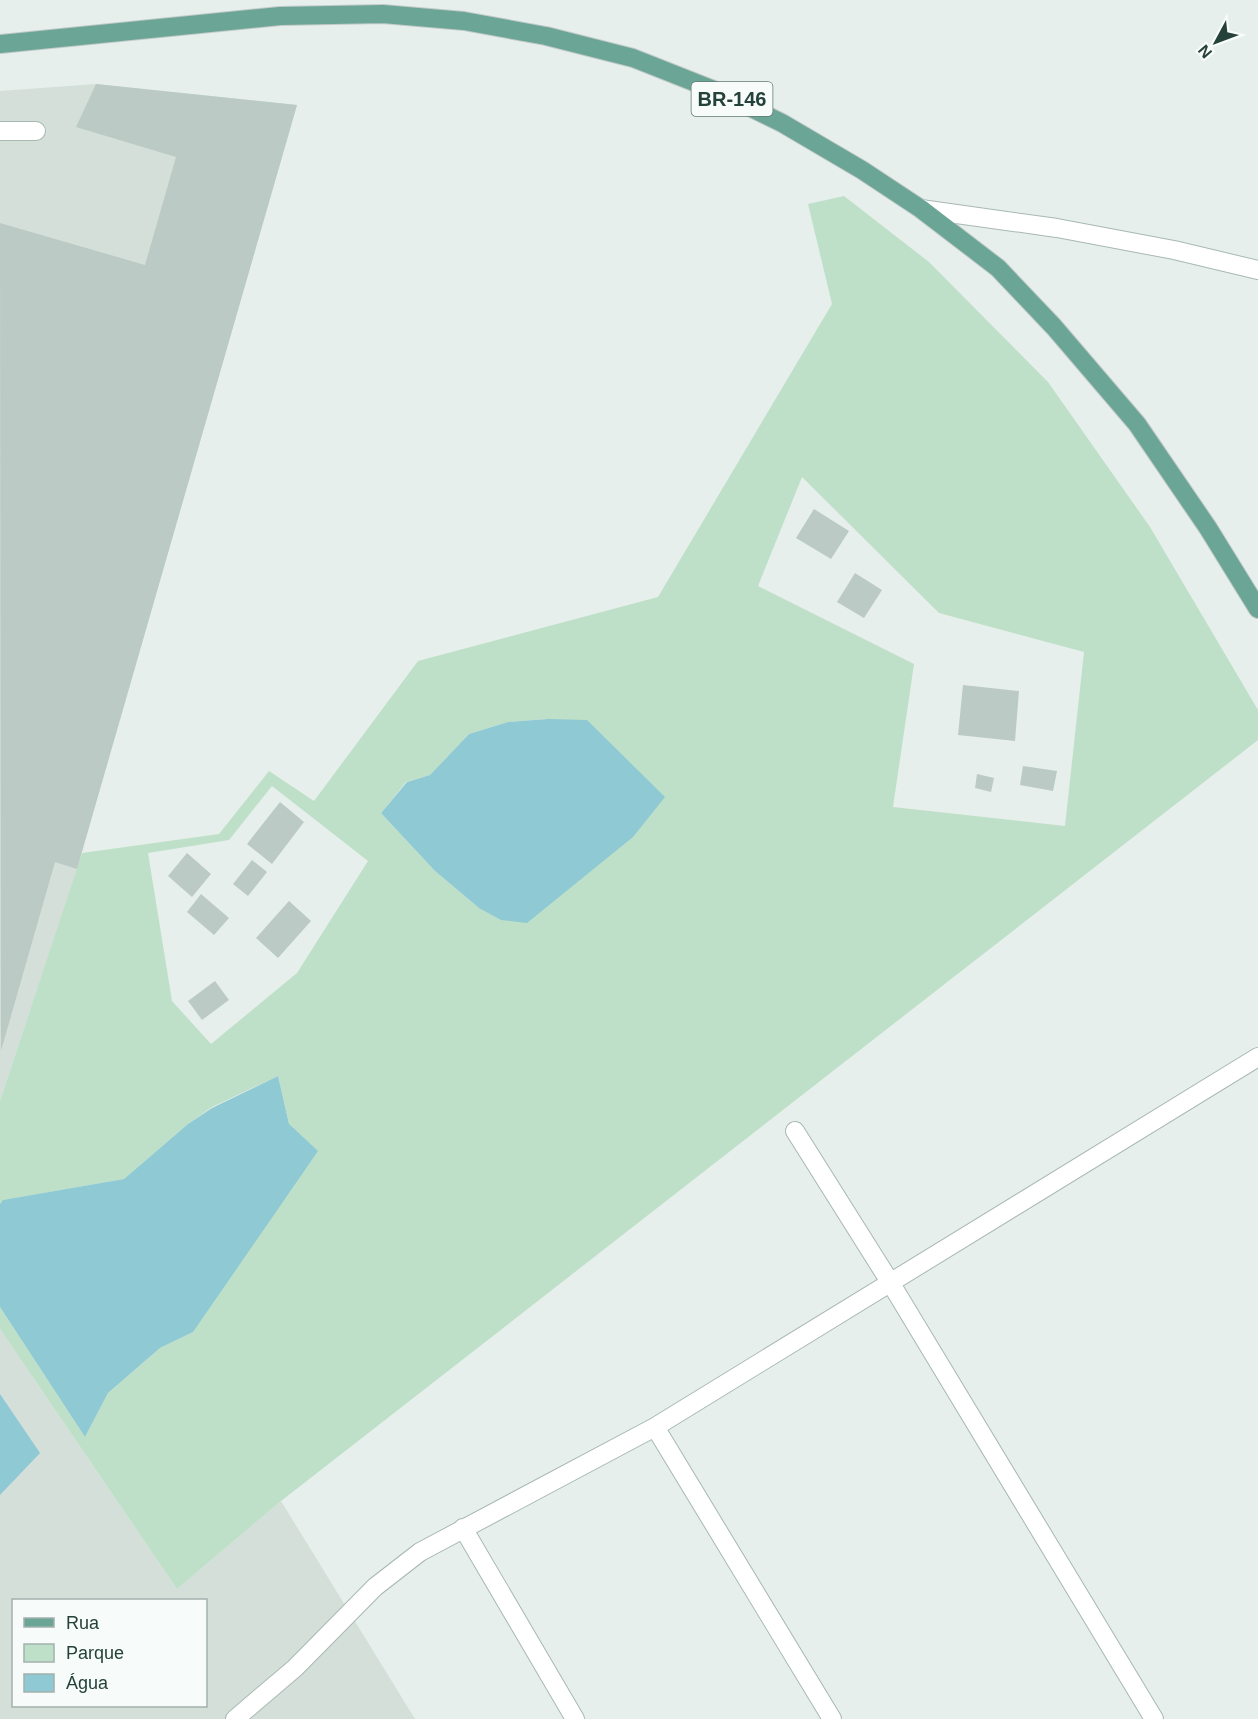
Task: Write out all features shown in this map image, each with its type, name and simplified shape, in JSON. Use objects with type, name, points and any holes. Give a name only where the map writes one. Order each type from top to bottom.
[{"type":"main road","name":"BR-146","points":[[0,44],[280,16],[383,14],[464,21],[546,36],[633,58],[718,92],[782,123],[862,170],[921,209],[998,268],[1053,327],[1137,424],[1208,528],[1258,609]]},
{"type":"street","points":[[0,130],[36,131]]},
{"type":"street","points":[[921,209],[1057,228],[1174,250],[1258,270]]},
{"type":"street","points":[[235,1719],[295,1668],[375,1587],[420,1552],[655,1427],[1258,1057]]},
{"type":"street","points":[[795,1131],[890,1282],[1154,1719]]},
{"type":"street","points":[[655,1427],[832,1719]]},
{"type":"street","points":[[463,1528],[575,1719]]},
{"type":"shaded area","points":[[96,84],[297,105],[77,869],[0,1101],[0,91]]},
{"type":"shaded area","points":[[0,1329],[177,1589],[281,1501],[415,1719],[0,1719]]},
{"type":"green space","points":[[844,196],[929,262],[1048,382],[1150,527],[1258,710],[1258,740],[281,1501],[177,1589],[0,1329],[0,1307],[85,1437],[108,1393],[160,1348],[193,1332],[289,1124],[278,1076],[212,1107],[188,1124],[124,1179],[4,1200],[0,1204],[0,1101],[82,853],[219,834],[269,771],[314,801],[418,661],[658,597],[832,304],[808,204]],"holes":[[[802,477],[939,613],[1084,652],[1065,826],[893,807],[914,664],[758,586]],[[548,719],[479,908],[435,871],[381,813],[406,782],[430,775],[469,734],[508,722]],[[272,786],[368,861],[297,973],[211,1044],[172,1001],[148,853],[229,840]]]},
{"type":"water","points":[[548,719],[587,720],[665,797],[633,837],[527,923],[501,920],[479,908],[435,871],[381,813],[407,782],[430,775],[469,734],[508,722]]},
{"type":"water","points":[[278,1076],[289,1124],[318,1151],[193,1332],[160,1348],[108,1393],[85,1437],[0,1307],[0,1204],[3,1200],[124,1179],[188,1124],[212,1108]]},
{"type":"water","points":[[0,1394],[40,1453],[0,1495]]},
{"type":"building","points":[[96,84],[297,105],[77,869],[55,862],[1,1051],[0,223],[145,265],[176,157],[76,127]]},
{"type":"building","points":[[814,509],[849,531],[831,559],[796,538]]},
{"type":"building","points":[[855,573],[882,590],[864,618],[837,602]]},
{"type":"building","points":[[963,685],[1019,691],[1015,741],[958,735]]},
{"type":"building","points":[[1023,766],[1057,771],[1053,791],[1020,785]]},
{"type":"building","points":[[977,774],[994,778],[991,792],[975,788]]},
{"type":"building","points":[[280,802],[304,822],[272,864],[247,844]]},
{"type":"building","points":[[187,853],[211,874],[192,897],[168,876]]},
{"type":"building","points":[[252,860],[267,872],[248,896],[233,884]]},
{"type":"building","points":[[201,894],[229,918],[214,935],[187,912]]},
{"type":"building","points":[[289,901],[311,921],[278,958],[256,938]]},
{"type":"building","points":[[215,981],[229,1000],[202,1020],[188,1001]]}]
